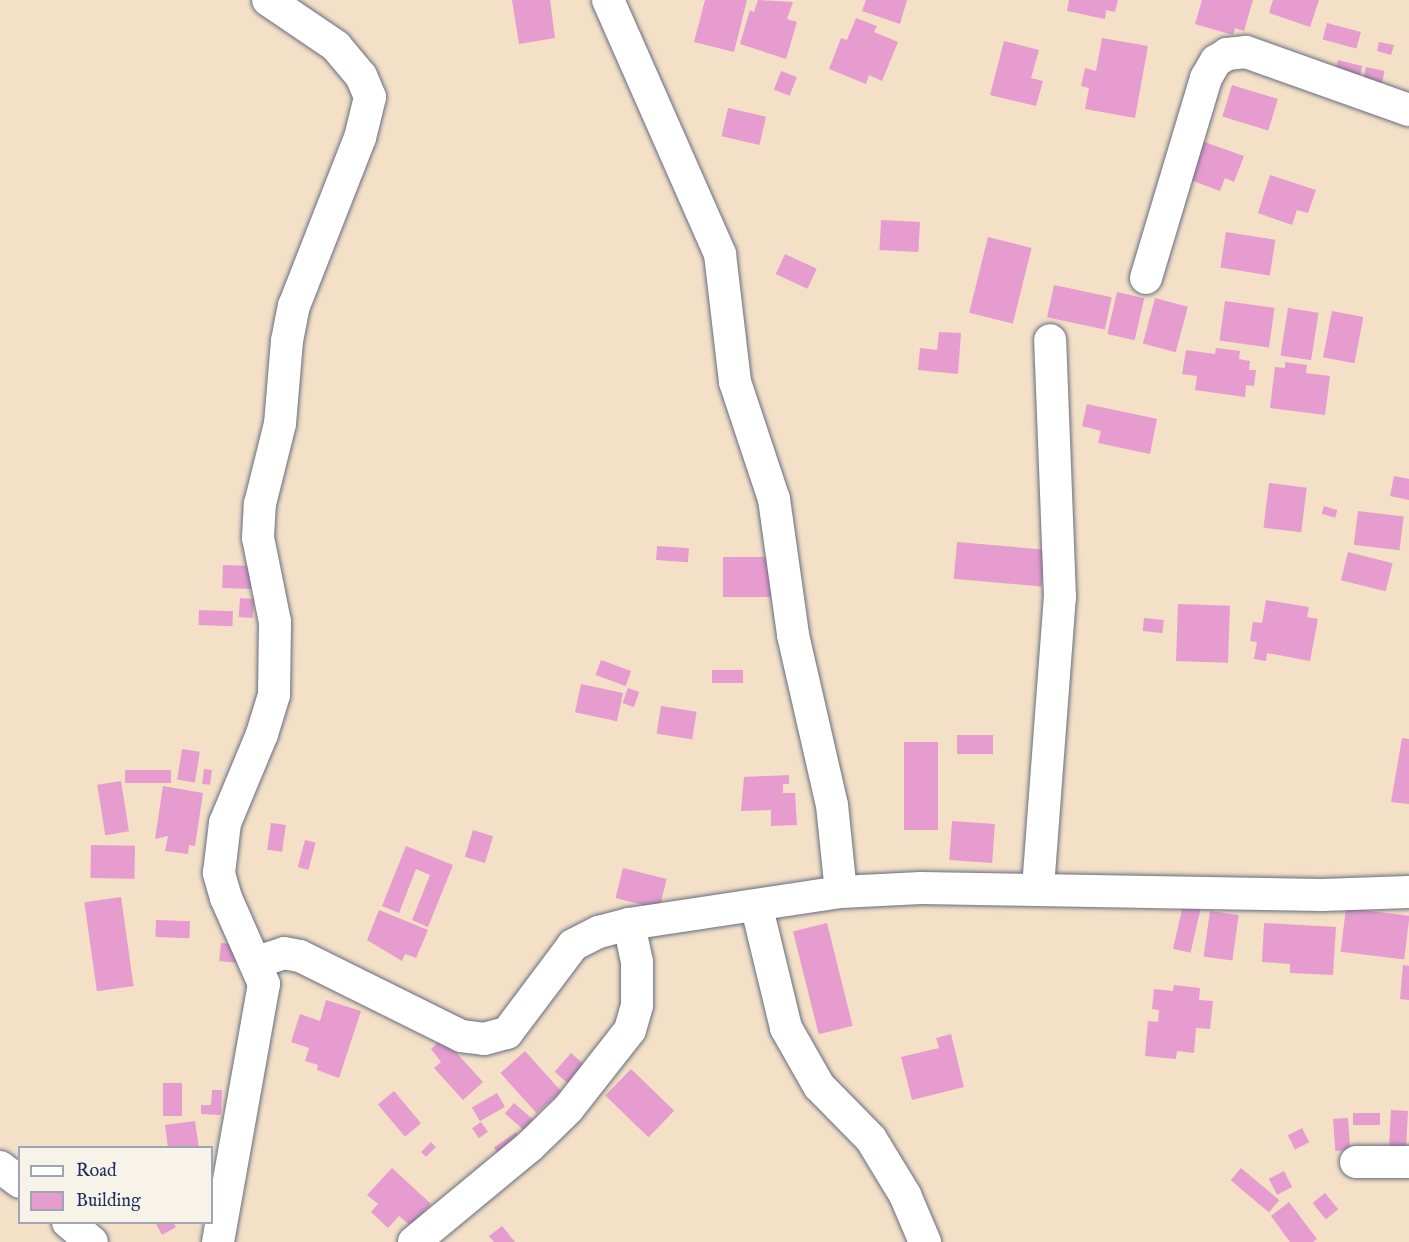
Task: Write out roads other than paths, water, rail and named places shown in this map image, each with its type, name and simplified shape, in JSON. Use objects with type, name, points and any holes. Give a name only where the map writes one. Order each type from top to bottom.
[{"type":"street","points":[[218,1242],[262,1007],[264,984],[257,962],[232,914],[219,873],[225,823],[262,734],[274,695],[275,622],[258,538],[260,504],[280,424],[287,341],[294,306],[326,216],[360,138],[369,97],[361,76],[336,46],[268,0]]},
{"type":"street","points":[[609,0],[654,97],[725,274],[735,382],[774,499],[793,635],[832,806],[841,892]]},
{"type":"street","points":[[1146,279],[1206,78],[1216,61],[1227,54],[1246,52],[1409,110]]},
{"type":"street","points":[[1038,888],[1060,597],[1050,340]]},
{"type":"street","points":[[257,962],[284,952],[300,956],[461,1036],[484,1040],[507,1033],[573,945],[599,932],[629,924],[757,908],[841,892],[1038,888],[1228,894],[1409,892]]},
{"type":"street","points":[[757,908],[786,1028],[819,1086],[871,1139],[905,1195],[925,1242]]},
{"type":"street","points":[[414,1242],[537,1140],[608,1062],[630,1030],[637,1005],[637,962],[629,924]]},
{"type":"street","points":[[1356,1162],[1409,1162]]},
{"type":"street","points":[[0,1167],[18,1180]]},
{"type":"street","points":[[70,1224],[92,1242]]}]
